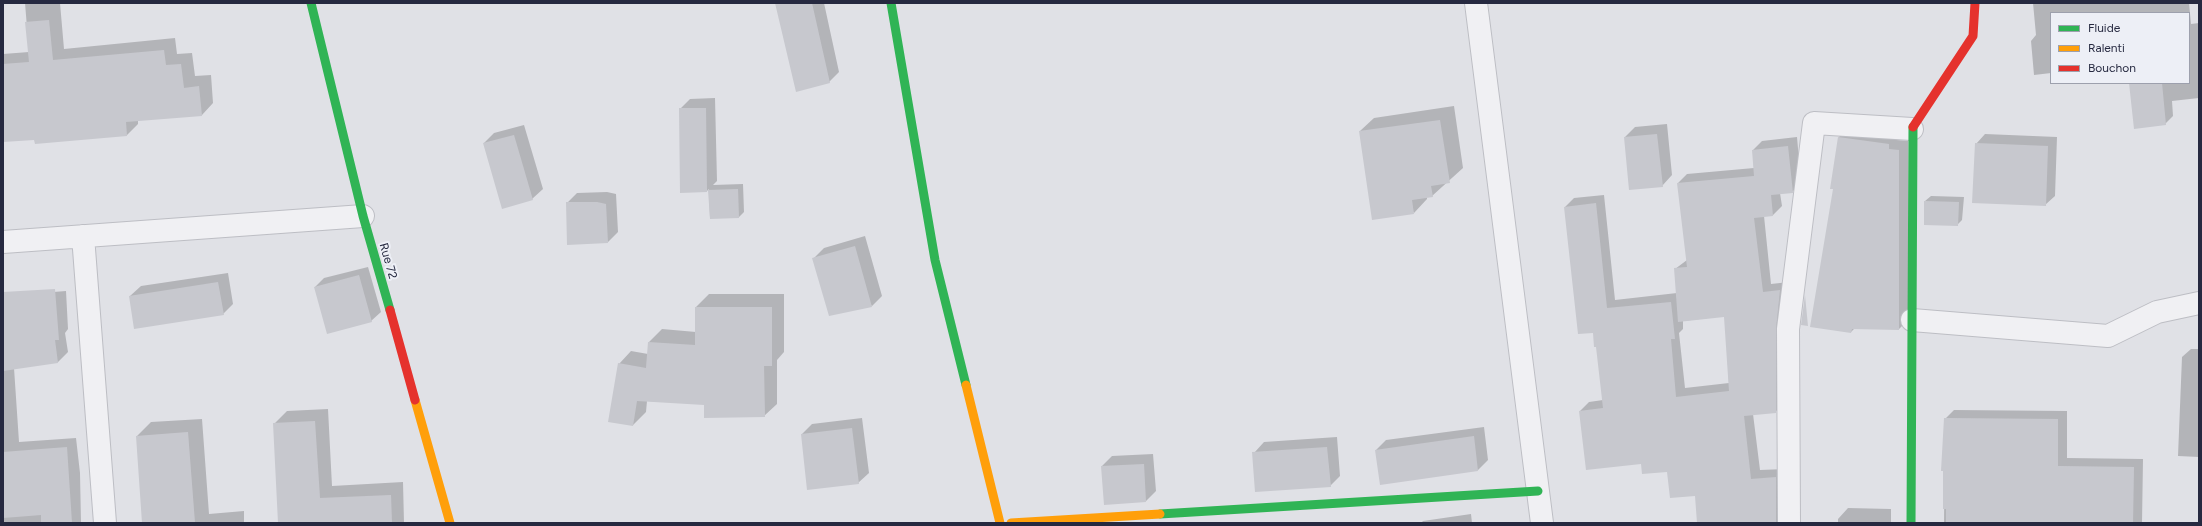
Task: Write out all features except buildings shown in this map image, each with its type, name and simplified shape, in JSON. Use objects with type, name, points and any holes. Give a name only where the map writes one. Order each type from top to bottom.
[{"type":"street","name":"Rue 72","points":[[311,3],[363,216],[450,523]]},
{"type":"street","points":[[890,3],[935,260],[1000,523]]},
{"type":"street","points":[[1476,3],[1542,523]]},
{"type":"street","points":[[1911,523],[1912,129],[1973,36],[1975,3]]},
{"type":"street","points":[[1789,523],[1788,330],[1814,123],[1912,129]]},
{"type":"street","points":[[3,242],[363,216]]},
{"type":"street","points":[[83,236],[105,523]]},
{"type":"street","points":[[1912,320],[2108,336],[2157,312],[2199,303]]},
{"type":"street","points":[[1011,523],[1538,491]]},
{"type":"traffic: fast","points":[[311,3],[363,216],[390,310]]},
{"type":"traffic: fast","points":[[891,3],[935,260],[966,385]]},
{"type":"traffic: fast","points":[[1911,523],[1913,127]]},
{"type":"traffic: fast","points":[[1160,514],[1538,491]]},
{"type":"traffic: slow","points":[[966,385],[1000,523]]},
{"type":"traffic: slow","points":[[415,400],[450,523]]},
{"type":"traffic: slow","points":[[1011,523],[1160,514]]},
{"type":"traffic: jam","points":[[1913,127],[1973,36],[1975,3]]},
{"type":"traffic: jam","points":[[390,310],[415,400]]}]
